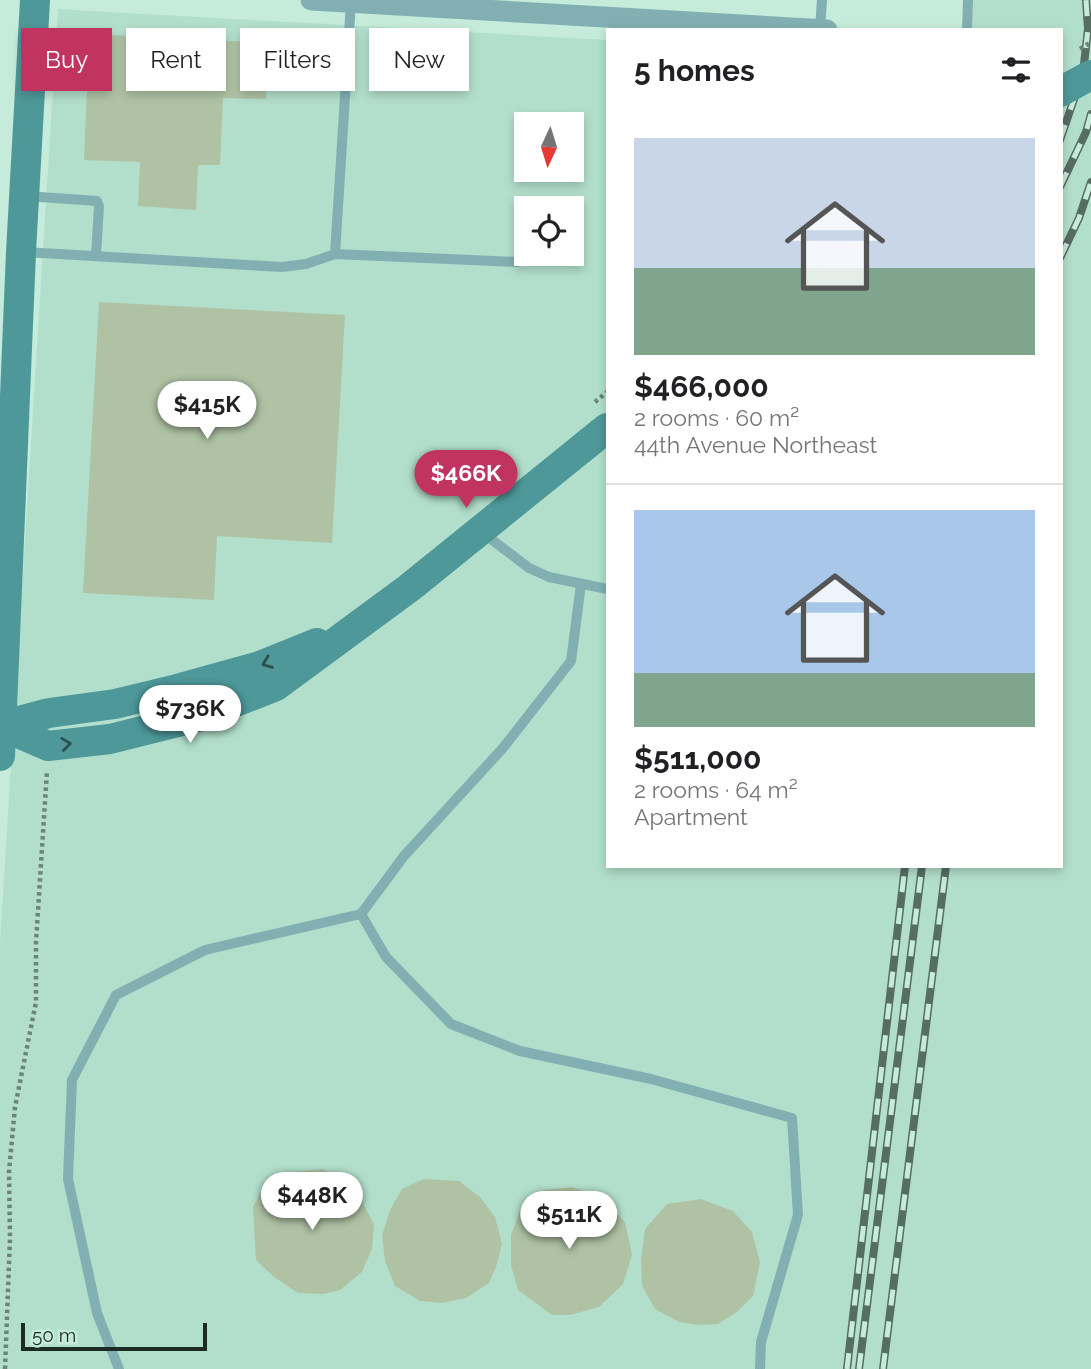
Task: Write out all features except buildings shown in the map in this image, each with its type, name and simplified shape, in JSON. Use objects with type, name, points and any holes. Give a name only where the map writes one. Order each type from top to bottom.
[{"type":"street","points":[[0,756],[35,0]]},
{"type":"street","points":[[311,0],[448,4],[805,28]]},
{"type":"street","points":[[1063,90],[1091,75]]},
{"type":"street","points":[[1,726],[48,746],[110,739],[198,717],[276,686],[481,531],[597,419]]},
{"type":"street","points":[[1,726],[49,712],[116,704],[260,666],[353,628]]},
{"type":"lane","points":[[820,28],[822,0]]},
{"type":"lane","points":[[967,28],[968,0]]},
{"type":"lane","points":[[335,254],[351,2]]},
{"type":"lane","points":[[24,195],[97,201],[96,256]]},
{"type":"lane","points":[[22,252],[282,267],[306,264],[335,254],[514,262]]},
{"type":"lane","points":[[481,531],[529,568],[549,577],[606,589]]},
{"type":"lane","points":[[119,1369],[97,1313],[68,1179],[72,1080],[116,995],[205,950],[361,914],[404,856],[502,748],[571,661],[581,584]]},
{"type":"lane","points":[[361,914],[386,957],[451,1024],[520,1051],[651,1079],[792,1118],[797,1215],[761,1342],[760,1369]]},
{"type":"path","points":[[597,419],[606,395]]},
{"type":"path","points":[[5,1369],[10,1238],[9,1172],[15,1107],[36,1002],[36,942],[48,746]]},
{"type":"shaded area","points":[[964,0],[1091,0],[1091,1369],[0,1369],[0,942],[53,91],[112,91],[112,28],[57,28],[58,9],[394,28],[369,28],[369,91],[469,91],[469,32],[606,40],[606,868],[1063,868],[1063,28],[962,28]]},
{"type":"railway","points":[[1063,131],[1083,73],[1088,29],[1086,0]]},
{"type":"railway","points":[[1063,181],[1086,132],[1091,114]]},
{"type":"railway","points":[[1063,252],[1079,218],[1091,182]]},
{"type":"railway","points":[[847,1369],[905,868]]},
{"type":"railway","points":[[859,1369],[922,868]]},
{"type":"railway","points":[[883,1369],[946,868]]}]
